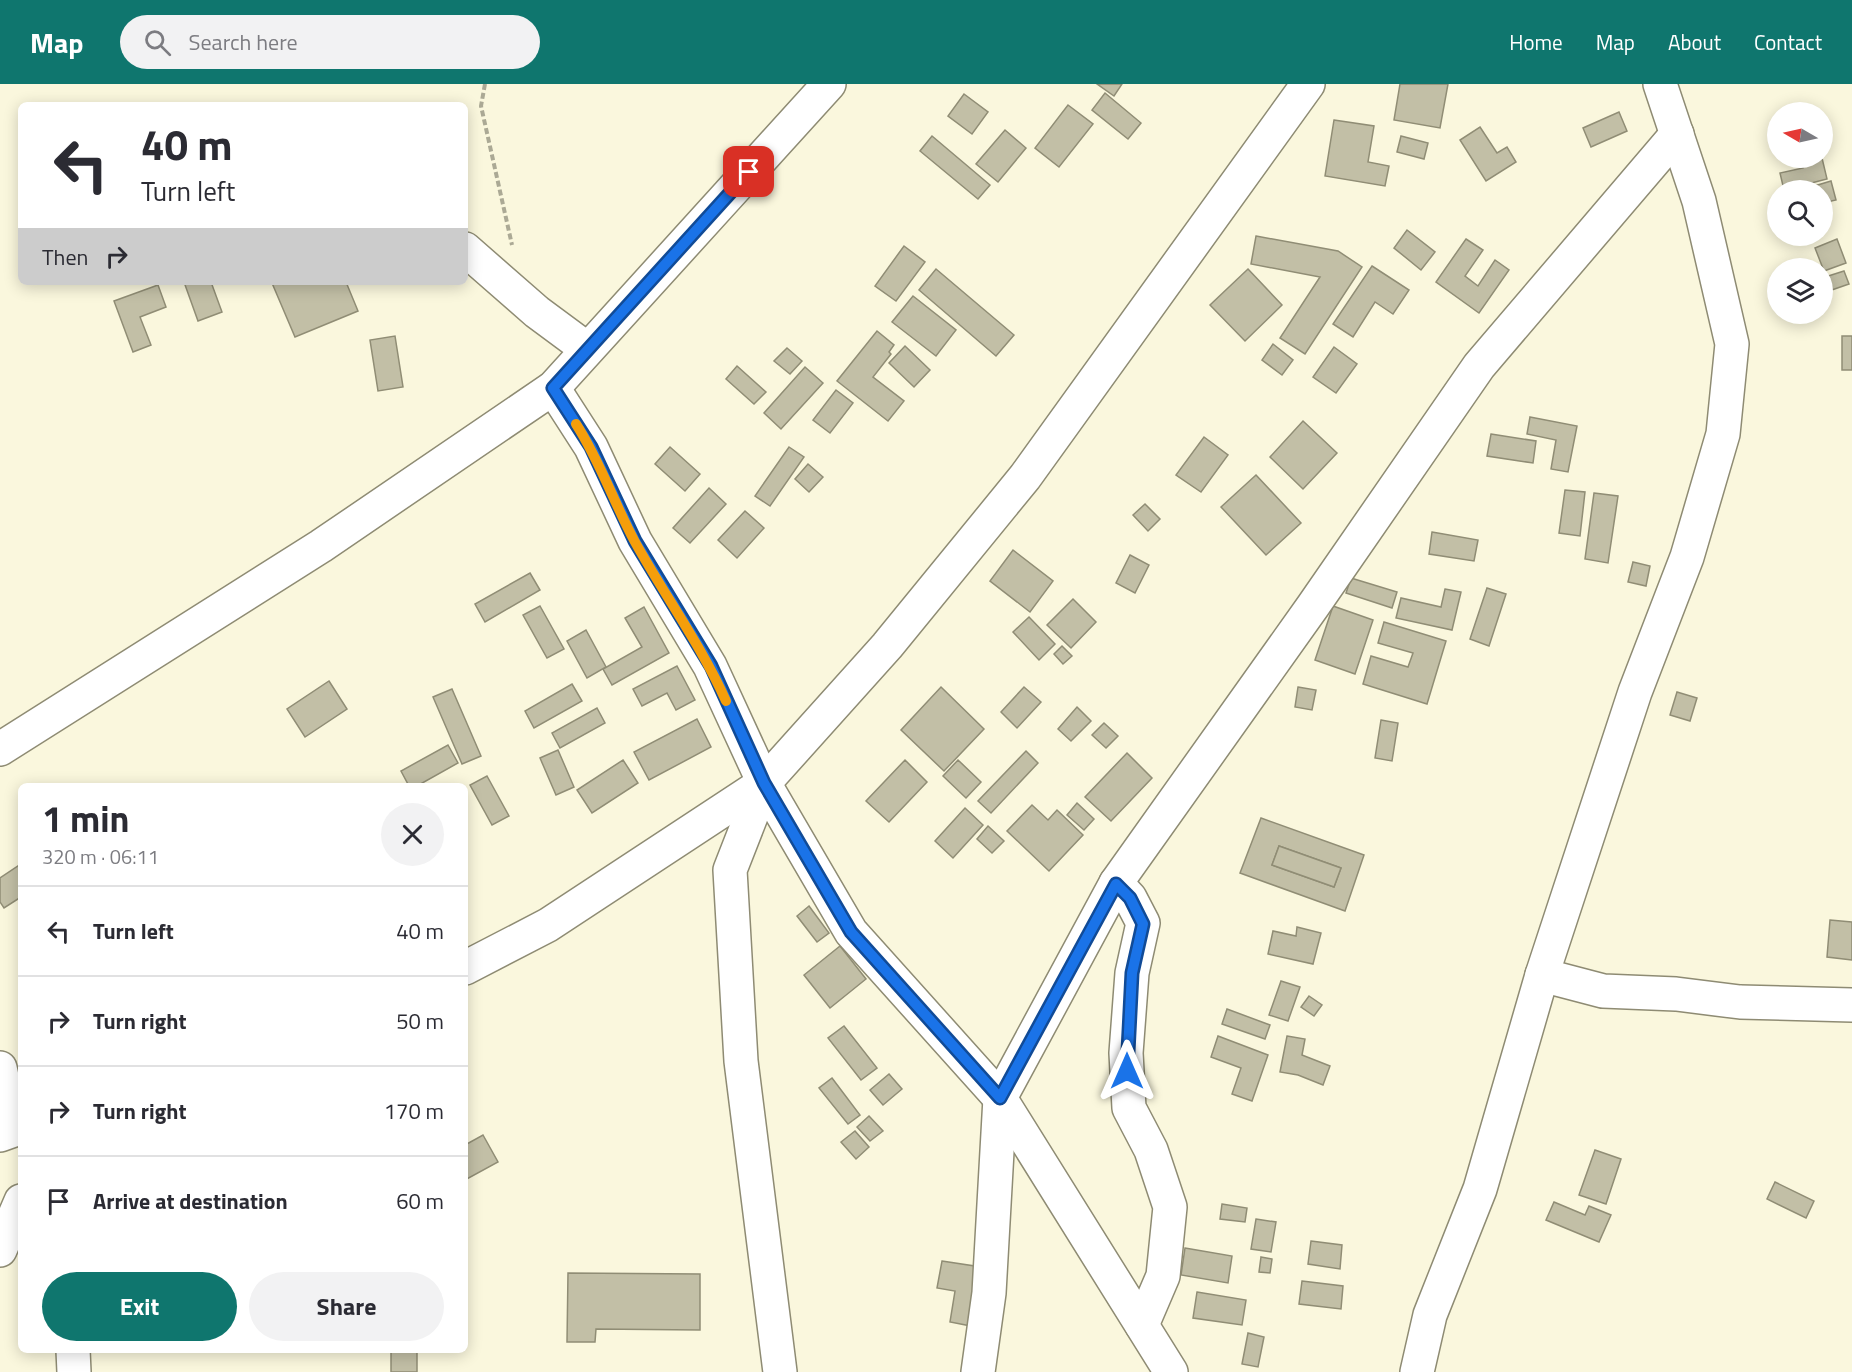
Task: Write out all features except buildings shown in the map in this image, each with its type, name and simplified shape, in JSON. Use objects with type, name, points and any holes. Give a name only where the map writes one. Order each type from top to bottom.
[{"type":"street","points":[[0,749],[321,546],[553,388],[830,84]]},
{"type":"street","points":[[468,966],[548,925],[764,783],[887,646],[1024,477],[1308,84]]},
{"type":"street","points":[[1417,1372],[1430,1316],[1480,1190],[1542,975],[1635,692],[1688,557],[1723,434],[1732,344],[1699,201],[1660,84]]},
{"type":"street","points":[[978,1372],[989,1293],[1000,1098],[1116,884],[1479,366],[1677,134]]},
{"type":"street","points":[[468,252],[522,299],[587,350]]},
{"type":"street","points":[[553,388],[591,447],[635,541],[711,666],[764,783],[851,932],[1000,1098],[1172,1372]]},
{"type":"street","points":[[764,783],[730,870],[741,1061],[780,1372]]},
{"type":"street","points":[[1116,884],[1130,898],[1143,924],[1132,973],[1126,1053],[1129,1108],[1151,1150],[1170,1207],[1163,1276],[1142,1325]]},
{"type":"street","points":[[1542,975],[1603,991],[1676,994],[1740,1002],[1852,1005]]},
{"type":"street","points":[[0,1068],[12,1131]]},
{"type":"street","points":[[0,1250],[18,1208]]},
{"type":"street","points":[[73,1353],[74,1372]]},
{"type":"path","points":[[485,84],[481,106],[522,299]]},
{"type":"slow traffic","points":[[576,424],[591,447],[635,541],[711,666],[726,701]]},
{"type":"route","points":[[749,172],[553,388],[591,447],[635,541],[711,666],[764,783],[851,932],[1000,1098],[1116,884],[1130,898],[1143,924],[1132,973],[1126,1053],[1127,1071]]}]
